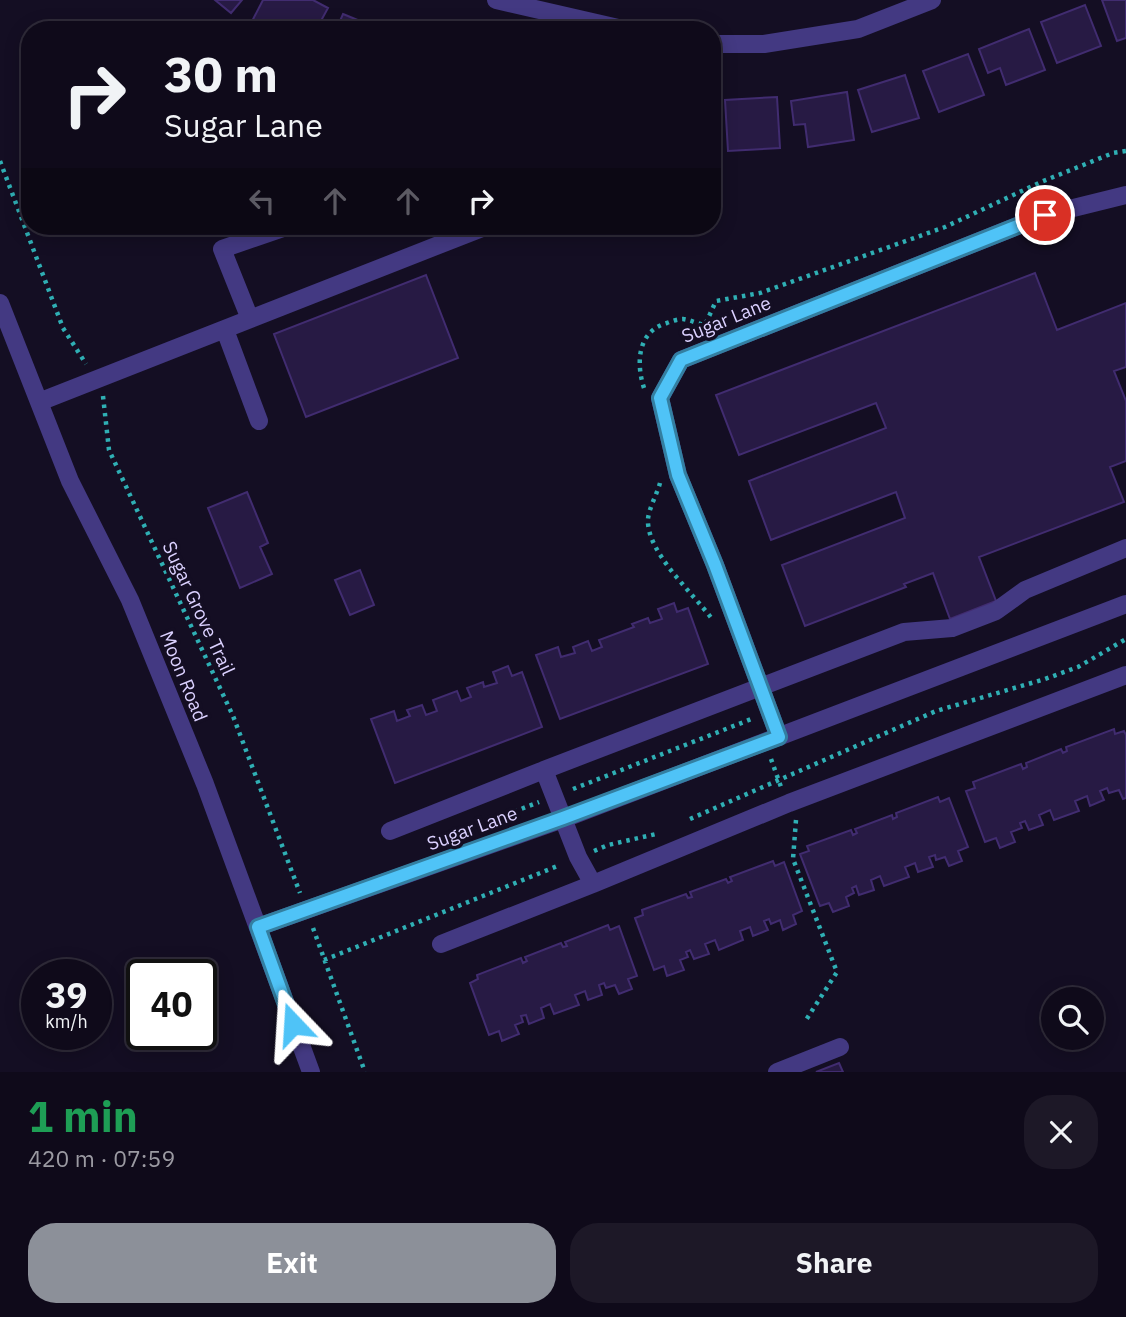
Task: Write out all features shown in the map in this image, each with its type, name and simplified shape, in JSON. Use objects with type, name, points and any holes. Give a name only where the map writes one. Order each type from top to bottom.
[{"type":"street","points":[[496,0],[587,21]]},
{"type":"street","points":[[721,44],[764,44],[858,29],[932,0]]},
{"type":"street","name":"Sugar Lane","points":[[772,739],[753,690],[715,565],[678,475],[660,398],[681,360],[1045,215],[1126,195]]},
{"type":"street","points":[[250,319],[222,249],[263,235]]},
{"type":"street","points":[[39,402],[464,235]]},
{"type":"street","name":"Moon Road","points":[[0,303],[70,481],[130,600],[205,784],[311,1072]]},
{"type":"street","points":[[225,330],[258,421]]},
{"type":"street","points":[[390,831],[904,632],[952,628],[996,611],[1025,590],[1126,548]]},
{"type":"street","name":"Sugar Lane","points":[[258,927],[563,818],[1126,604]]},
{"type":"street","points":[[441,944],[789,803],[1126,674]]},
{"type":"street","points":[[544,770],[578,858],[593,884]]},
{"type":"street","points":[[777,1072],[840,1047]]},
{"type":"path","points":[[648,399],[640,376],[639,350],[648,334],[661,324],[682,319],[705,325],[716,301],[760,293],[945,227],[1041,182],[1113,153],[1126,151]]},
{"type":"path","name":"Sugar Grove Trail","points":[[0,161],[21,217]]},
{"type":"path","name":"Sugar Grove Trail","points":[[28,235],[63,328],[103,396],[109,450],[233,716],[365,1072]]},
{"type":"path","points":[[661,481],[648,519],[652,539],[663,561],[696,596],[716,624]]},
{"type":"path","points":[[684,822],[936,711],[1078,667],[1126,639]]},
{"type":"path","points":[[753,690],[754,717],[772,739],[778,779],[796,821],[793,859],[837,972],[806,1020]]},
{"type":"path","points":[[491,821],[754,717]]},
{"type":"path","points":[[324,960],[607,845],[660,833]]},
{"type":"building","points":[[215,0],[242,0],[231,13]]},
{"type":"building","points":[[263,0],[313,0],[328,8],[321,21],[252,21]]},
{"type":"building","points":[[1102,0],[1126,0],[1126,38],[1117,41]]},
{"type":"building","points":[[1085,5],[1101,46],[1057,63],[1041,22]]},
{"type":"building","points":[[343,14],[360,21],[340,21]]},
{"type":"building","points":[[1029,29],[1045,70],[1006,85],[1000,68],[988,73],[979,49]]},
{"type":"building","points":[[968,54],[984,95],[939,112],[923,71]]},
{"type":"building","points":[[905,75],[919,118],[872,132],[858,90]]},
{"type":"building","points":[[847,92],[854,140],[808,147],[805,124],[794,125],[791,101]]},
{"type":"building","points":[[777,97],[780,148],[728,151],[725,100]]},
{"type":"building","points":[[1035,273],[1057,330],[1126,303],[1126,367],[1114,371],[1126,401],[1126,461],[1110,467],[1124,502],[979,557],[996,601],[950,619],[933,573],[904,584],[906,587],[805,626],[782,565],[905,518],[896,492],[771,540],[749,481],[886,428],[876,403],[739,455],[716,395]]},
{"type":"building","points":[[426,275],[458,358],[306,417],[274,334]]},
{"type":"building","points":[[247,492],[268,543],[260,547],[272,574],[240,588],[208,508]]},
{"type":"building","points":[[360,570],[374,605],[350,615],[335,580]]},
{"type":"building","points":[[674,603],[677,612],[688,608],[708,664],[560,719],[536,655],[558,647],[561,657],[575,653],[573,647],[588,641],[592,651],[602,647],[599,640],[634,627],[632,624],[648,618],[650,623],[662,619],[658,609]]},
{"type":"building","points":[[508,666],[512,676],[522,672],[542,727],[395,783],[371,719],[394,711],[397,721],[410,716],[407,710],[422,705],[426,715],[437,711],[433,700],[457,691],[461,701],[471,697],[467,688],[483,682],[484,687],[497,683],[493,672]]},
{"type":"building","points":[[1114,729],[1115,734],[1124,731],[1126,735],[1126,798],[1123,799],[1119,790],[1109,793],[1107,788],[1100,791],[1104,800],[1090,806],[1087,796],[1075,801],[1079,811],[1054,820],[1050,810],[1039,815],[1043,825],[1029,830],[1025,821],[1020,823],[1022,828],[1011,832],[1015,842],[1000,848],[996,838],[985,842],[966,791],[975,788],[973,782],[1021,764],[1023,769],[1027,767],[1026,763],[1061,749],[1063,753],[1067,751],[1066,747]]},
{"type":"building","points":[[938,797],[940,802],[949,798],[968,847],[958,851],[962,861],[949,866],[945,857],[936,860],[935,855],[929,857],[933,867],[918,872],[915,863],[905,867],[909,877],[884,886],[880,876],[871,880],[874,890],[859,895],[856,886],[852,888],[854,893],[846,897],[849,906],[833,912],[829,903],[820,906],[800,854],[809,851],[807,846],[851,830],[853,835],[857,833],[855,829],[892,815],[893,819],[897,817],[896,813]]},
{"type":"building","points":[[773,861],[775,866],[784,862],[802,911],[793,915],[796,924],[783,930],[780,920],[771,924],[769,919],[764,921],[768,930],[753,936],[750,927],[740,931],[743,940],[719,950],[715,940],[705,944],[709,954],[694,959],[690,950],[686,952],[688,957],[680,960],[684,970],[667,976],[664,966],[654,970],[635,918],[643,915],[642,910],[686,894],[688,898],[692,897],[690,892],[726,879],[728,883],[732,881],[730,877]]},
{"type":"building","points":[[608,925],[610,930],[619,926],[637,976],[628,979],[632,989],[619,994],[615,985],[606,988],[604,983],[599,985],[602,995],[588,1000],[585,991],[575,995],[579,1005],[554,1014],[550,1004],[541,1008],[544,1018],[529,1024],[526,1015],[521,1016],[523,1022],[515,1025],[519,1034],[502,1041],[499,1031],[489,1035],[470,983],[478,979],[477,975],[521,958],[523,963],[527,961],[525,957],[561,943],[563,947],[567,946],[565,942]]},
{"type":"building","points":[[839,1063],[843,1072],[816,1072]]},
{"type":"route","points":[[293,1024],[258,927],[779,737],[715,565],[678,475],[660,398],[681,360],[1045,215]]}]
